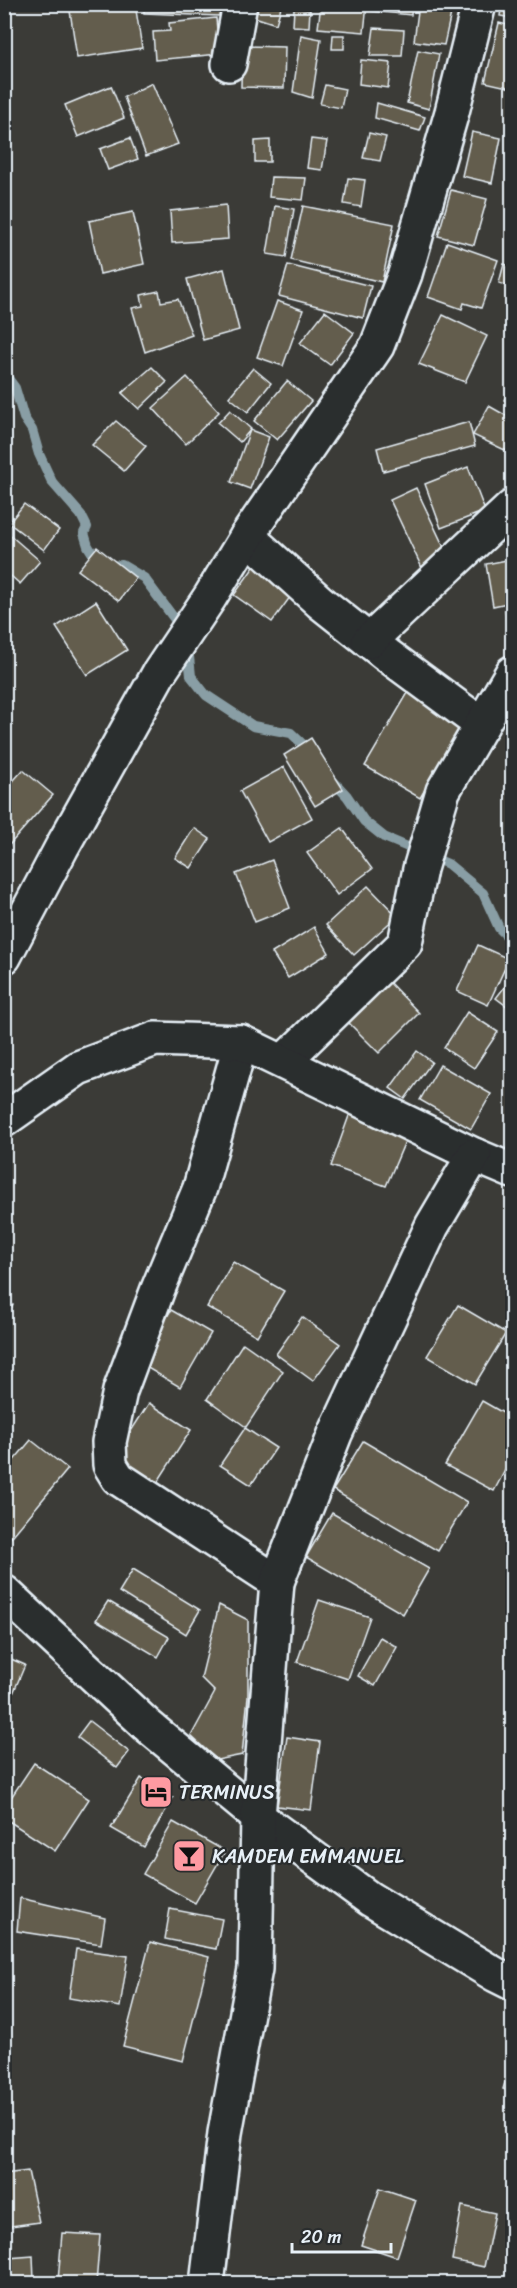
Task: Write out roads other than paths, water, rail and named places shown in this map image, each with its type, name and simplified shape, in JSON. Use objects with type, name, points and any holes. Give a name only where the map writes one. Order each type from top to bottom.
[{"type":"street","points":[[229,64],[240,4]]},
{"type":"street","points":[[4,957],[159,673],[210,597],[247,536],[377,346],[405,274],[452,112],[479,4]]},
{"type":"street","points":[[369,641],[513,507]]},
{"type":"street","points":[[247,536],[320,602],[482,725]]},
{"type":"street","points":[[284,1061],[405,943],[420,869],[443,791],[513,673]]},
{"type":"street","points":[[4,1120],[78,1068],[155,1039],[241,1042],[474,1155],[513,1171]]},
{"type":"street","points":[[241,1042],[200,1188],[158,1289],[120,1391],[110,1442],[110,1465],[118,1478],[125,1483],[277,1582]]},
{"type":"street","points":[[207,2283],[225,2133],[255,1970],[258,1817],[277,1582],[335,1434],[432,1226],[474,1155]]},
{"type":"street","points":[[4,1592],[148,1726],[258,1817],[370,1899],[496,1976],[513,1983]]},
{"type":"waterway","points":[[4,373],[15,388],[24,418],[32,430],[39,454],[52,482],[81,515],[87,527],[84,533],[95,557],[108,566],[122,565],[144,578],[182,629]]},
{"type":"waterway","points":[[188,647],[191,676],[206,695],[253,726],[291,733],[313,754]]},
{"type":"waterway","points":[[333,781],[347,796],[364,821],[384,837],[448,864],[483,893],[499,928],[508,937],[512,947],[509,967],[512,976]]},
{"type":"place","name":"TERMINUS","points":[[156,1792]]},
{"type":"place","name":"KAMDEM EMMANUEL","points":[[189,1856]]}]
